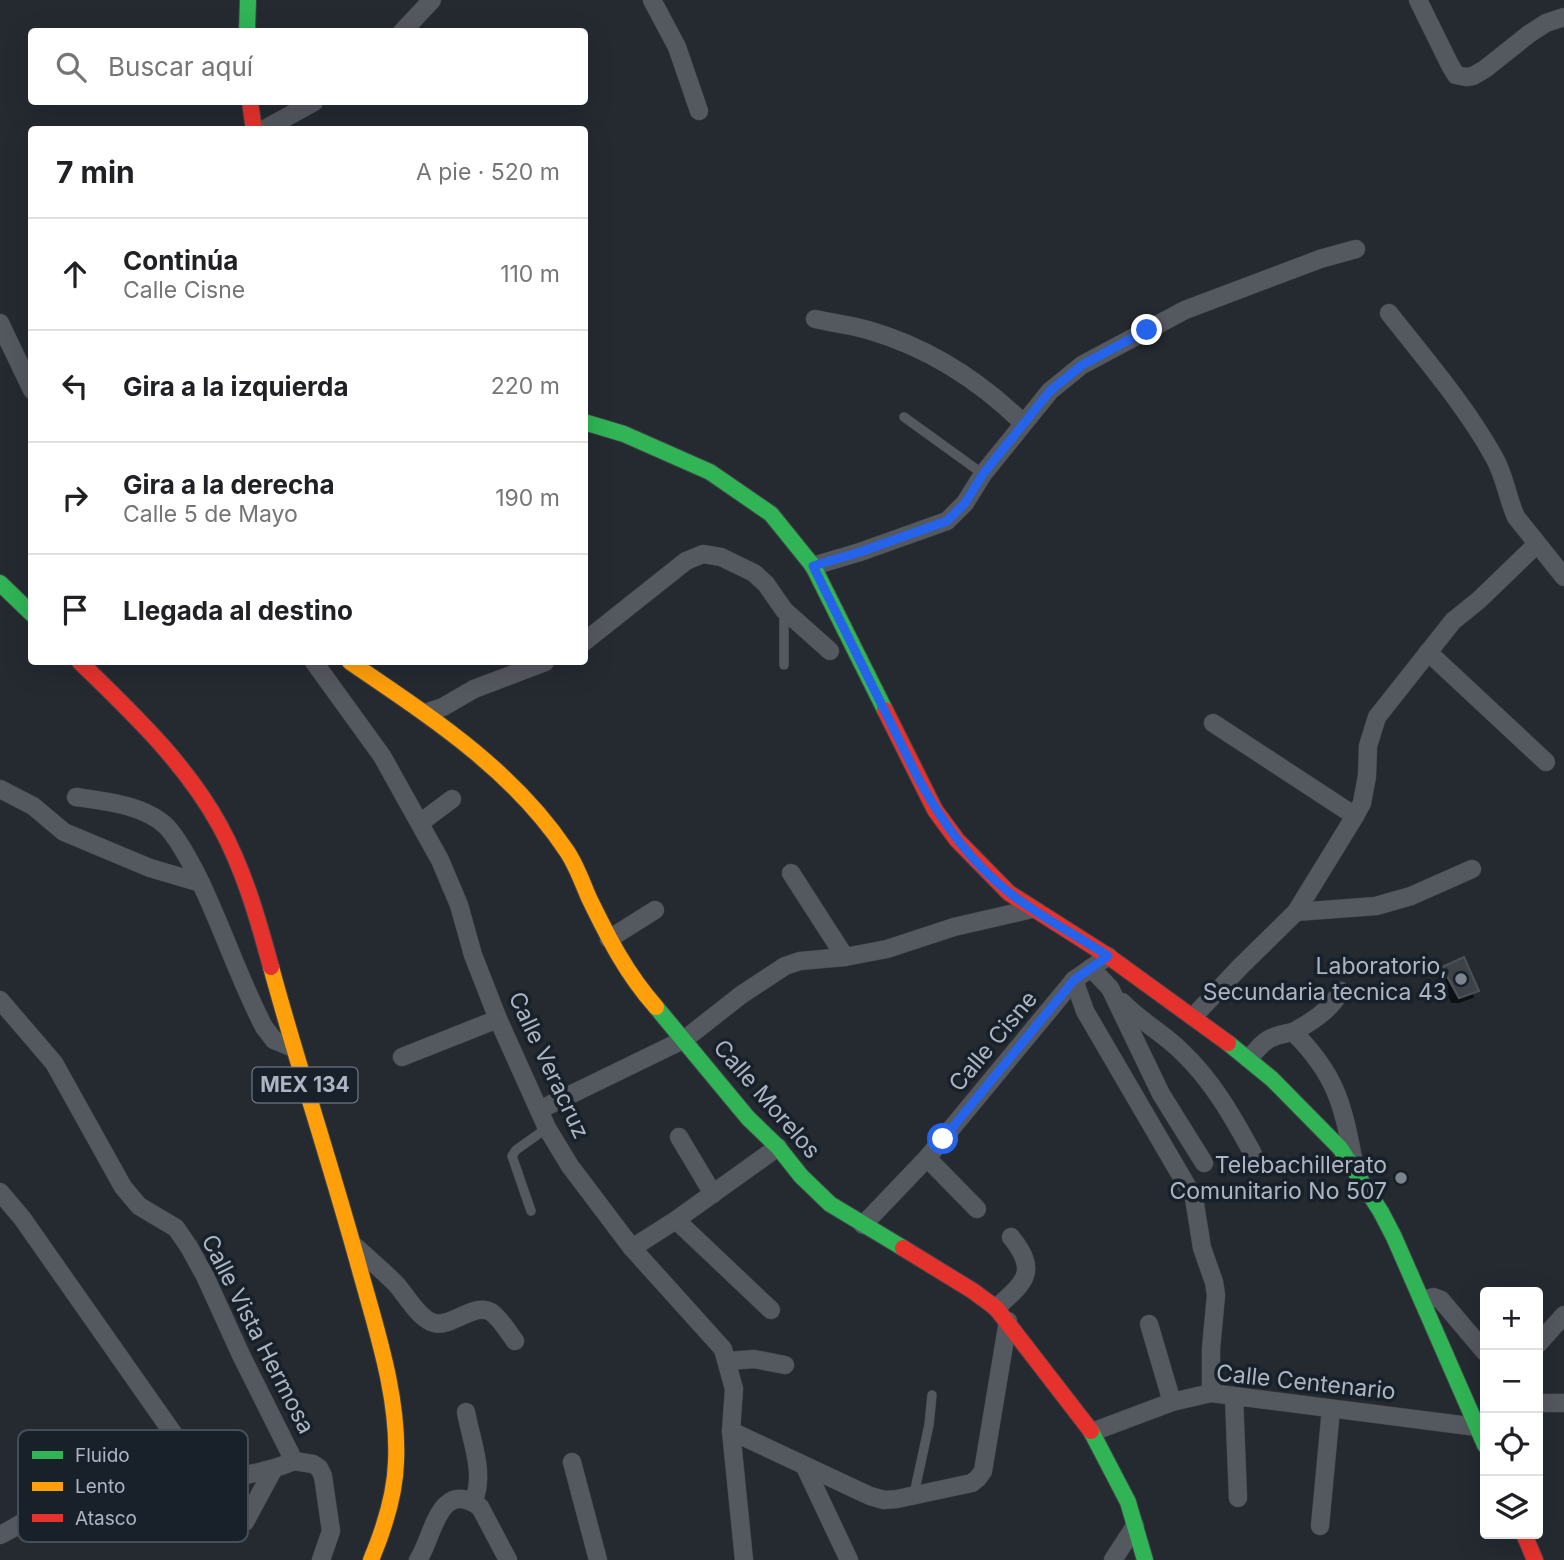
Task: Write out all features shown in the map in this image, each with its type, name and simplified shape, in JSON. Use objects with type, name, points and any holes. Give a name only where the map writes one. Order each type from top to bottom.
[{"type":"main road","points":[[247,28],[248,0]]},
{"type":"main road","points":[[250,105],[253,126]]},
{"type":"main road","points":[[591,426],[687,461],[740,491],[771,514],[813,566],[935,810],[957,840],[1009,893],[1108,956],[1249,1059],[1323,1129],[1356,1171],[1381,1212],[1423,1300],[1480,1434]]},
{"type":"main road","points":[[0,583],[28,610]]},
{"type":"main road","name":"MEX 134","points":[[83,665],[158,738],[191,779],[221,828],[250,895],[293,1048],[354,1244],[381,1343],[390,1392],[396,1451],[387,1521],[371,1560]]},
{"type":"main road","name":"Calle Morelos","points":[[353,665],[425,713],[494,767],[529,804],[567,851],[609,939],[634,982],[685,1039],[748,1118],[778,1147],[801,1176],[830,1204],[973,1291],[1002,1314],[1092,1432],[1128,1502],[1145,1560]]},
{"type":"main road","points":[[1526,1539],[1535,1560]]},
{"type":"street","points":[[406,28],[432,0]]},
{"type":"street","points":[[652,0],[677,47],[699,110]]},
{"type":"street","points":[[1418,0],[1456,75],[1466,78],[1485,69],[1546,23],[1564,17]]},
{"type":"street","points":[[270,126],[309,105]]},
{"type":"street","points":[[813,566],[895,541],[947,521],[965,503],[983,474],[1050,391],[1082,365],[1185,310],[1320,259],[1356,249]]},
{"type":"street","points":[[1389,313],[1440,378],[1493,455],[1505,477],[1516,517],[1564,577]]},
{"type":"street","points":[[816,319],[867,330],[928,354],[971,378],[998,398],[1023,423]]},
{"type":"street","points":[[0,323],[28,382]]},
{"type":"street","points":[[1193,1017],[1296,912],[1362,803],[1367,776],[1368,746],[1377,717],[1453,621],[1537,544]]},
{"type":"street","points":[[588,639],[686,561],[702,554],[721,557],[754,573],[766,584],[785,610],[830,651]]},
{"type":"street","points":[[1428,652],[1546,762]]},
{"type":"street","name":"Calle Veracruz","points":[[316,665],[382,756],[440,860],[459,905],[473,955],[498,1019],[547,1128],[570,1166],[632,1248],[713,1335],[728,1361],[734,1389],[731,1430],[744,1560]]},
{"type":"street","points":[[425,713],[443,707],[474,689],[537,665]]},
{"type":"street","points":[[1213,723],[1354,816]]},
{"type":"street","points":[[0,789],[33,806],[64,832],[150,868],[201,883]]},
{"type":"street","points":[[76,797],[142,811],[166,826],[201,883],[264,1027],[274,1040],[293,1048]]},
{"type":"street","points":[[420,822],[452,799]]},
{"type":"street","points":[[1296,912],[1376,906],[1411,896],[1472,869]]},
{"type":"street","points":[[791,873],[845,957]]},
{"type":"street","points":[[539,1110],[685,1039],[741,995],[785,966],[800,961],[845,957],[887,949],[954,927],[1032,909]]},
{"type":"street","points":[[609,939],[655,910]]},
{"type":"street","name":"Calle Cisne","points":[[863,1225],[927,1158],[1074,980],[1108,956]]},
{"type":"street","points":[[1091,968],[1137,1017],[1180,1049],[1200,1071],[1235,1121],[1253,1154]]},
{"type":"street","points":[[1074,980],[1085,1010],[1194,1198],[1202,1248],[1216,1295],[1211,1349],[1211,1393]]},
{"type":"street","points":[[1110,988],[1161,1094],[1204,1163]]},
{"type":"street","points":[[1249,1059],[1267,1038],[1293,1032],[1318,1018],[1334,1003],[1341,991]]},
{"type":"street","name":"Calle Vista Hermosa","points":[[0,1000],[54,1063],[123,1187],[139,1206],[176,1228],[189,1247],[294,1461]]},
{"type":"street","points":[[402,1058],[498,1019]]},
{"type":"street","points":[[1293,1032],[1325,1067],[1339,1094],[1356,1171]]},
{"type":"street","points":[[679,1137],[713,1194]]},
{"type":"street","points":[[632,1248],[778,1147]]},
{"type":"street","points":[[927,1158],[977,1209]]},
{"type":"street","points":[[0,1192],[22,1218],[171,1430]]},
{"type":"street","points":[[676,1220],[771,1310]]},
{"type":"street","points":[[731,1430],[805,1467],[884,1500],[938,1488],[962,1486],[978,1478],[983,1471],[1002,1314],[1021,1286],[1027,1263],[1011,1237]]},
{"type":"street","points":[[354,1244],[396,1284],[427,1320],[436,1324],[484,1310],[492,1313],[516,1342]]},
{"type":"street","points":[[1423,1300],[1433,1297],[1441,1300],[1483,1350]]},
{"type":"street","points":[[1543,1338],[1564,1315]]},
{"type":"street","points":[[1149,1324],[1172,1402]]},
{"type":"street","points":[[728,1361],[754,1359],[785,1365]]},
{"type":"street","name":"Calle Centenario","points":[[1092,1432],[1172,1402],[1211,1393],[1477,1427]]},
{"type":"street","points":[[1234,1396],[1238,1498]]},
{"type":"street","points":[[1543,1403],[1564,1403]]},
{"type":"street","points":[[1320,1526],[1331,1409]]},
{"type":"street","points":[[466,1412],[479,1488],[473,1502]]},
{"type":"street","points":[[248,1473],[273,1470],[294,1461],[313,1464],[319,1468],[323,1476],[331,1531],[321,1560]]},
{"type":"street","points":[[572,1462],[598,1560]]},
{"type":"street","points":[[805,1467],[849,1560]]},
{"type":"street","points":[[248,1516],[273,1470]]},
{"type":"street","points":[[418,1560],[424,1552],[438,1513],[455,1500],[473,1502],[485,1514],[508,1560]]},
{"type":"street","points":[[1112,1560],[1135,1526]]},
{"type":"street","points":[[0,1535],[18,1527]]},
{"type":"lane","points":[[904,417],[983,474]]},
{"type":"lane","points":[[784,665],[785,610]]},
{"type":"lane","points":[[531,1211],[512,1156],[516,1150],[547,1128]]},
{"type":"lane","points":[[914,1494],[929,1425],[932,1395]]},
{"type":"building","name":"Laboratorio, Secundaria tecnica 43","points":[[1464,957],[1479,991],[1459,998],[1442,967]]},
{"type":"traffic: fast","points":[[247,28],[248,0]]},
{"type":"traffic: fast","points":[[588,423],[624,434],[710,472],[771,514],[813,566],[885,710]]},
{"type":"traffic: fast","points":[[0,583],[28,610]]},
{"type":"traffic: fast","points":[[656,1007],[748,1118],[778,1147],[801,1176],[830,1204],[903,1248]]},
{"type":"traffic: fast","points":[[1228,1043],[1272,1079],[1340,1148],[1394,1237],[1480,1434]]},
{"type":"traffic: fast","points":[[1091,1431],[1128,1502],[1145,1560]]},
{"type":"traffic: slow","points":[[354,665],[439,724],[495,769],[521,794],[573,861],[619,955],[656,1007]]},
{"type":"traffic: slow","points":[[271,967],[350,1235],[391,1391],[396,1438],[394,1487],[371,1560]]},
{"type":"traffic: jam","points":[[250,105],[253,126]]},
{"type":"traffic: jam","points":[[83,665],[174,759],[206,803],[229,843],[243,877],[271,967]]},
{"type":"traffic: jam","points":[[885,710],[935,810],[957,840],[1009,893],[1108,956],[1228,1043]]},
{"type":"traffic: jam","points":[[903,1248],[996,1308],[1091,1431]]},
{"type":"traffic: jam","points":[[1526,1539],[1535,1560]]},
{"type":"place","name":"Laboratorio, Secundaria tecnica 43","points":[[1461,979]]},
{"type":"place","name":"Telebachillerato Comunitario No 507","points":[[1401,1178]]},
{"type":"route","points":[[943,1139],[1074,980],[1108,956],[1009,893],[957,840],[935,810],[917,776],[813,566],[918,533],[947,521],[965,503],[983,474],[1050,391],[1082,365],[1147,330]]}]
